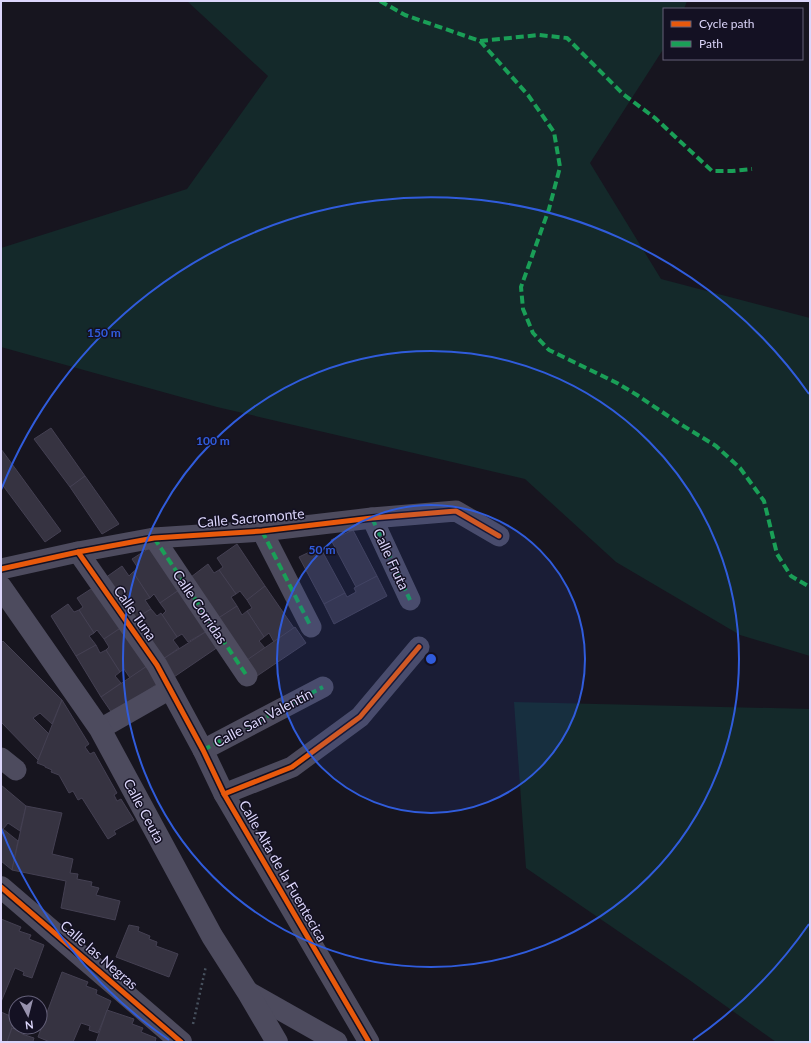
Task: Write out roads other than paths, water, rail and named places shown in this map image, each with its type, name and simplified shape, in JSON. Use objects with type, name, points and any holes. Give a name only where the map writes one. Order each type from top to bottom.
[{"type":"street","name":"Calle Sacromonte","points":[[1,569],[78,552],[154,538],[262,531],[372,518],[456,511],[499,536]]},
{"type":"street","name":"Calle Fruta","points":[[372,518],[410,600]]},
{"type":"street","points":[[262,531],[311,627]]},
{"type":"street","name":"Calle Corridas","points":[[154,538],[247,676]]},
{"type":"street","name":"Calle Tuna","points":[[78,552],[157,665],[170,689]]},
{"type":"street","name":"Calle Ceuta","points":[[4,600],[100,729],[212,936],[277,1042]]},
{"type":"street","points":[[224,794],[292,767],[360,717],[419,647]]},
{"type":"street","name":"Calle San Valentín","points":[[203,750],[323,687]]},
{"type":"street","points":[[100,729],[170,689]]},
{"type":"street","name":"Calle Alta de la Fuentecica","points":[[170,689],[203,750],[224,794],[368,1042]]},
{"type":"street","name":"Calle las Negras","points":[[1,887],[187,1034]]},
{"type":"street","points":[[247,991],[337,1042]]}]
